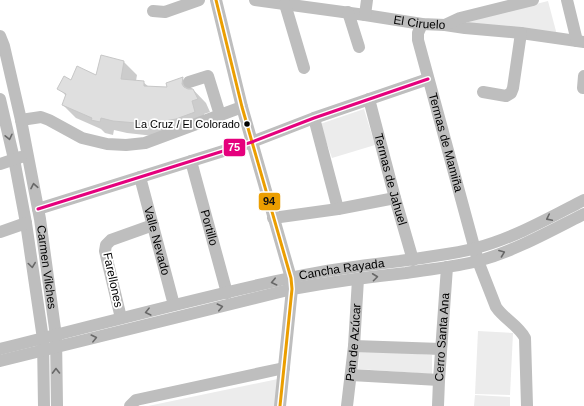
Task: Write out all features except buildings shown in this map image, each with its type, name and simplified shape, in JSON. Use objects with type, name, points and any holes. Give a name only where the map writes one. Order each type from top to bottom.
[{"type":"street","points":[[153,11],[165,12],[200,0]]},
{"type":"street","points":[[216,0],[242,107],[274,218],[291,284],[280,406]]},
{"type":"street","name":"El Ciruelo","points":[[255,0],[365,14],[422,24],[521,33],[581,42]]},
{"type":"street","points":[[365,14],[366,0]]},
{"type":"street","points":[[445,25],[460,18],[533,0]]},
{"type":"street","points":[[568,0],[581,42]]},
{"type":"street","points":[[285,4],[304,68]]},
{"type":"street","points":[[348,12],[359,47]]},
{"type":"street","name":"Termas de Mamiña","points":[[422,24],[418,32],[418,40],[478,261],[499,312],[522,331],[525,338],[527,406]]},
{"type":"street","points":[[483,92],[506,96],[511,93],[521,33]]},
{"type":"street","name":"Carmen Vilches","points":[[0,36],[4,46],[21,120],[38,209],[56,341],[57,406]]},
{"type":"street","points":[[189,82],[208,76],[220,115]]},
{"type":"street","points":[[38,209],[252,142],[314,118],[428,79]]},
{"type":"street","name":"Carmen Vilches","points":[[0,99],[14,159],[26,223],[43,344],[44,406]]},
{"type":"street","name":"Termas de Jahuel","points":[[369,99],[413,260]]},
{"type":"street","points":[[21,120],[41,117],[82,138],[107,144],[126,145],[145,143],[242,107]]},
{"type":"street","points":[[314,118],[338,209]]},
{"type":"street","points":[[0,164],[28,155]]},
{"type":"street","name":"Portillo","points":[[191,161],[227,293]]},
{"type":"street","name":"Valle Nevado","points":[[140,177],[174,305]]},
{"type":"street","points":[[274,218],[338,209],[395,198]]},
{"type":"street","name":"Cancha Rayada","points":[[0,349],[56,341],[359,266],[413,260],[475,249],[519,232],[584,200]]},
{"type":"street","name":"Cancha Rayada","points":[[56,341],[121,318],[227,293],[291,284],[327,283],[446,267],[478,261],[522,245],[584,214]]},
{"type":"street","points":[[0,232],[26,223]]},
{"type":"street","name":"Farellones","points":[[121,318],[105,251],[106,245],[111,240],[153,225]]},
{"type":"street","name":"Cerro Santa Ana","points":[[438,406],[446,267]]},
{"type":"street","name":"Pan de Azúcar","points":[[347,406],[354,346],[358,279]]},
{"type":"street","name":"Cancha Rayada","points":[[0,361],[43,344]]},
{"type":"street","points":[[354,346],[441,349]]},
{"type":"street","points":[[130,406],[136,400],[284,368]]},
{"type":"street","points":[[351,375],[439,380]]},
{"type":"shaded area","points":[[548,1],[557,35],[470,26],[468,21]]},
{"type":"shaded area","points":[[364,109],[375,145],[332,158],[320,124]]},
{"type":"shaded area","points":[[478,331],[513,333],[510,395],[475,394]]},
{"type":"shaded area","points":[[360,350],[432,355],[432,374],[358,369]]},
{"type":"shaded area","points":[[278,379],[276,406],[148,406]]},
{"type":"shaded area","points":[[475,395],[510,397],[510,406],[474,406]]},
{"type":"transit line","name":"94","points":[[216,0],[242,107],[291,278],[292,289],[280,406]]},
{"type":"transit line","name":"75","points":[[38,209],[252,142],[314,118],[428,79]]},
{"type":"place","name":"La Cruz / El Colorado","points":[[247,124]]}]
